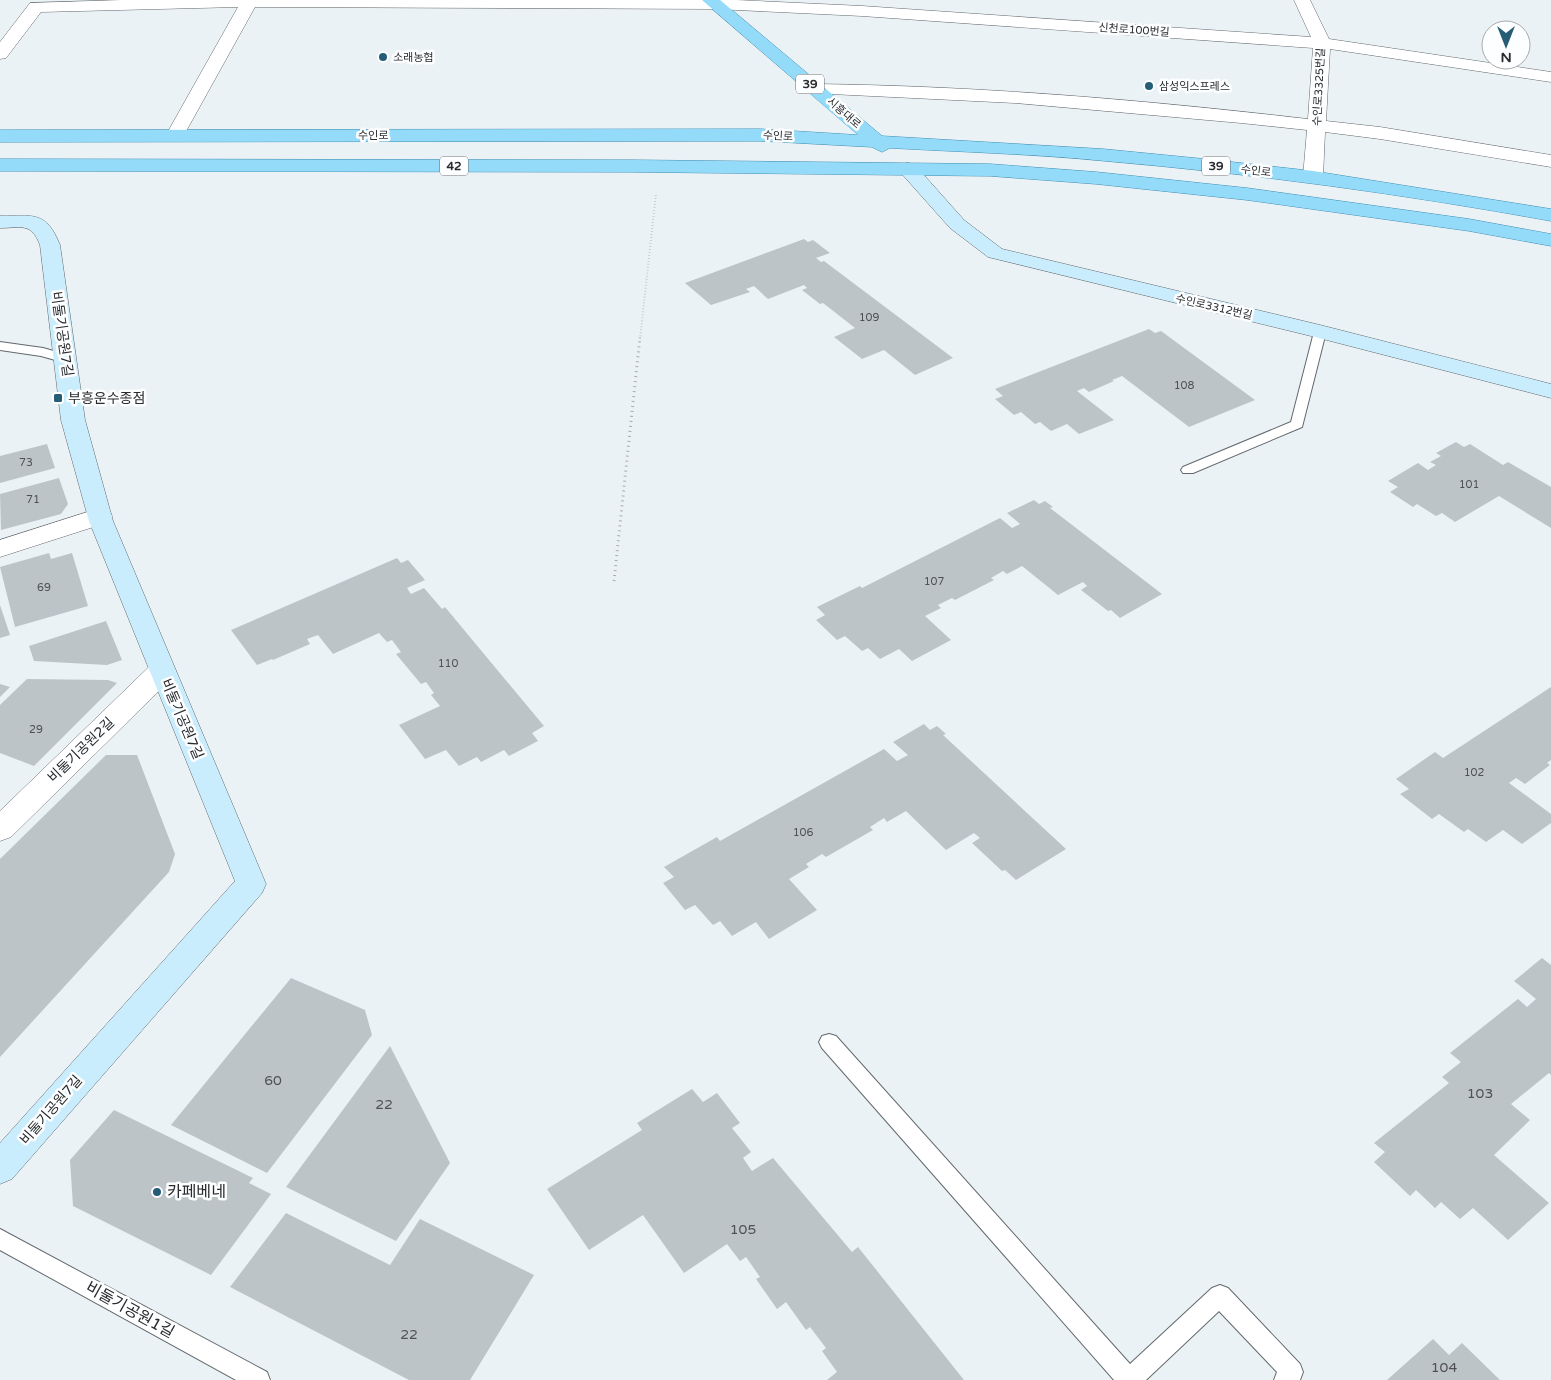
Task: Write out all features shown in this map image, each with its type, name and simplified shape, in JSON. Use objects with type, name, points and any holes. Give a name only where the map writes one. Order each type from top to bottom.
[{"type":"main road","name":"시흥대로","points":[[713,2],[908,169]]},
{"type":"main road","name":"수인로","points":[[0,136],[760,135],[1103,155],[1313,178],[1485,203],[1551,215]]},
{"type":"main road","name":"수인로","points":[[0,165],[633,166],[990,170],[1247,194],[1412,216],[1551,240]]},
{"type":"street","name":"수인로3325번길","points":[[1302,0],[1322,43],[1313,178]]},
{"type":"street","name":"신천로100번길","points":[[0,54],[36,7],[250,2],[713,2],[862,6],[1322,43],[1551,77]]},
{"type":"street","points":[[175,135],[250,2]]},
{"type":"street","points":[[816,89],[878,90],[1015,98],[1241,117],[1380,133],[1551,161]]},
{"type":"street","name":"수인로3312번길","points":[[908,169],[957,224],[995,253],[1320,332],[1551,391]]},
{"type":"street","name":"비둘기공원7길","points":[[0,222],[34,222],[44,230],[50,245],[74,420],[100,516],[251,884],[0,1168]]},
{"type":"street","points":[[0,549],[100,516]]},
{"type":"street","name":"비둘기공원2길","points":[[0,829],[162,671]]},
{"type":"lane","points":[[1188,470],[1296,424],[1320,332]]},
{"type":"lane","points":[[0,346],[43,352],[66,359]]},
{"type":"lane","points":[[830,1042],[1129,1380],[1220,1296],[1292,1372],[1285,1380]]},
{"type":"lane","name":"비둘기공원1길","points":[[0,1239],[259,1380]]},
{"type":"path","points":[[614,581],[656,193]]},
{"type":"building","points":[[804,239],[808,242],[813,240],[830,253],[816,258],[821,262],[824,261],[953,358],[915,375],[884,350],[862,359],[834,337],[855,328],[823,303],[820,304],[802,290],[807,288],[804,285],[768,299],[754,286],[746,289],[750,292],[711,305],[685,283]]},
{"type":"building","points":[[1149,329],[1155,333],[1161,331],[1255,400],[1189,427],[1122,376],[1089,392],[1084,388],[1077,391],[1114,420],[1079,434],[1067,424],[1051,431],[1040,422],[1035,424],[1021,412],[1014,415],[995,399],[1003,396],[995,389]]},
{"type":"building","points":[[1456,442],[1464,447],[1470,444],[1503,465],[1508,462],[1551,487],[1551,528],[1499,496],[1455,522],[1442,513],[1436,516],[1417,504],[1413,507],[1390,492],[1398,487],[1388,481],[1418,463],[1428,470],[1436,465],[1430,462],[1441,456],[1436,453]]},
{"type":"building","points":[[47,444],[55,468],[0,483],[0,456]]},
{"type":"building","points":[[59,478],[68,504],[61,514],[1,530],[0,494]]},
{"type":"building","points":[[1034,500],[1039,504],[1045,501],[1053,507],[1050,508],[1162,594],[1120,618],[1081,590],[1087,586],[1083,582],[1058,595],[1022,566],[1007,574],[1003,571],[991,578],[994,580],[955,600],[952,598],[938,605],[941,608],[925,616],[951,640],[912,661],[899,649],[880,659],[868,648],[862,651],[845,636],[837,640],[816,620],[825,615],[817,607],[860,586],[862,588],[1000,518],[1012,528],[1020,524],[1007,513]]},
{"type":"building","points":[[49,553],[51,559],[72,553],[88,606],[15,627],[0,567]]},
{"type":"building","points":[[397,558],[401,563],[408,560],[425,580],[407,588],[411,594],[424,588],[442,609],[445,607],[544,726],[532,733],[538,741],[509,756],[504,750],[481,762],[477,757],[459,766],[446,750],[425,759],[399,725],[440,706],[431,695],[434,693],[426,682],[421,684],[396,654],[401,652],[392,640],[387,642],[379,633],[333,654],[318,635],[307,639],[310,644],[257,665],[231,630]]},
{"type":"building","points":[[0,605],[10,635],[0,638]]},
{"type":"building","points":[[106,621],[122,660],[107,665],[34,661],[29,646]]},
{"type":"building","points":[[27,679],[108,680],[117,683],[34,766],[0,753],[0,705]]},
{"type":"building","points":[[0,684],[10,687],[0,697]]},
{"type":"building","points":[[1551,687],[1551,760],[1547,763],[1550,765],[1525,784],[1516,778],[1509,783],[1551,814],[1551,823],[1522,844],[1503,830],[1486,842],[1468,829],[1464,832],[1439,814],[1432,819],[1400,794],[1409,789],[1396,779],[1435,752],[1443,758]]},
{"type":"building","points":[[924,724],[930,730],[937,726],[946,734],[943,735],[1066,849],[1016,880],[1005,870],[1002,871],[972,843],[980,838],[974,833],[946,850],[906,811],[887,822],[884,818],[870,827],[873,830],[826,857],[822,854],[806,864],[809,867],[789,879],[817,910],[769,939],[756,922],[732,936],[720,921],[713,925],[695,905],[685,910],[663,883],[674,877],[664,867],[717,837],[720,841],[884,749],[897,761],[908,755],[893,742]]},
{"type":"building","points":[[106,755],[137,755],[175,854],[169,872],[0,1057],[0,859]]},
{"type":"building","points":[[1542,958],[1551,965],[1551,1075],[1549,1073],[1511,1104],[1530,1120],[1494,1155],[1549,1203],[1508,1240],[1473,1208],[1460,1219],[1441,1202],[1435,1208],[1416,1190],[1410,1196],[1374,1162],[1385,1152],[1374,1143],[1449,1083],[1442,1077],[1461,1062],[1450,1053],[1518,999],[1527,1007],[1536,999],[1514,981]]},
{"type":"building","points":[[291,978],[365,1010],[372,1035],[267,1173],[171,1125]]},
{"type":"building","points":[[390,1046],[450,1163],[396,1241],[286,1187]]},
{"type":"building","points":[[692,1089],[703,1102],[717,1093],[740,1123],[732,1128],[751,1152],[743,1158],[752,1171],[773,1158],[852,1252],[858,1247],[964,1380],[827,1380],[837,1372],[822,1351],[826,1348],[810,1327],[806,1330],[786,1302],[777,1309],[756,1279],[760,1277],[746,1257],[740,1261],[727,1244],[684,1273],[643,1215],[589,1250],[547,1189],[642,1130],[637,1123]]},
{"type":"building","name":"카페베네","points":[[114,1110],[253,1178],[249,1183],[271,1194],[211,1275],[73,1206],[70,1160]]},
{"type":"building","points":[[286,1213],[390,1265],[420,1219],[534,1275],[470,1380],[409,1380],[230,1287]]},
{"type":"building","points":[[1433,1339],[1449,1355],[1462,1343],[1500,1380],[1387,1380]]},
{"type":"place","name":"소래농협","points":[[383,57]]},
{"type":"place","name":"삼성익스프레스","points":[[1149,86]]},
{"type":"place","name":"부흥운수종점","points":[[58,398]]},
{"type":"place","name":"카페베네","points":[[157,1192]]}]
